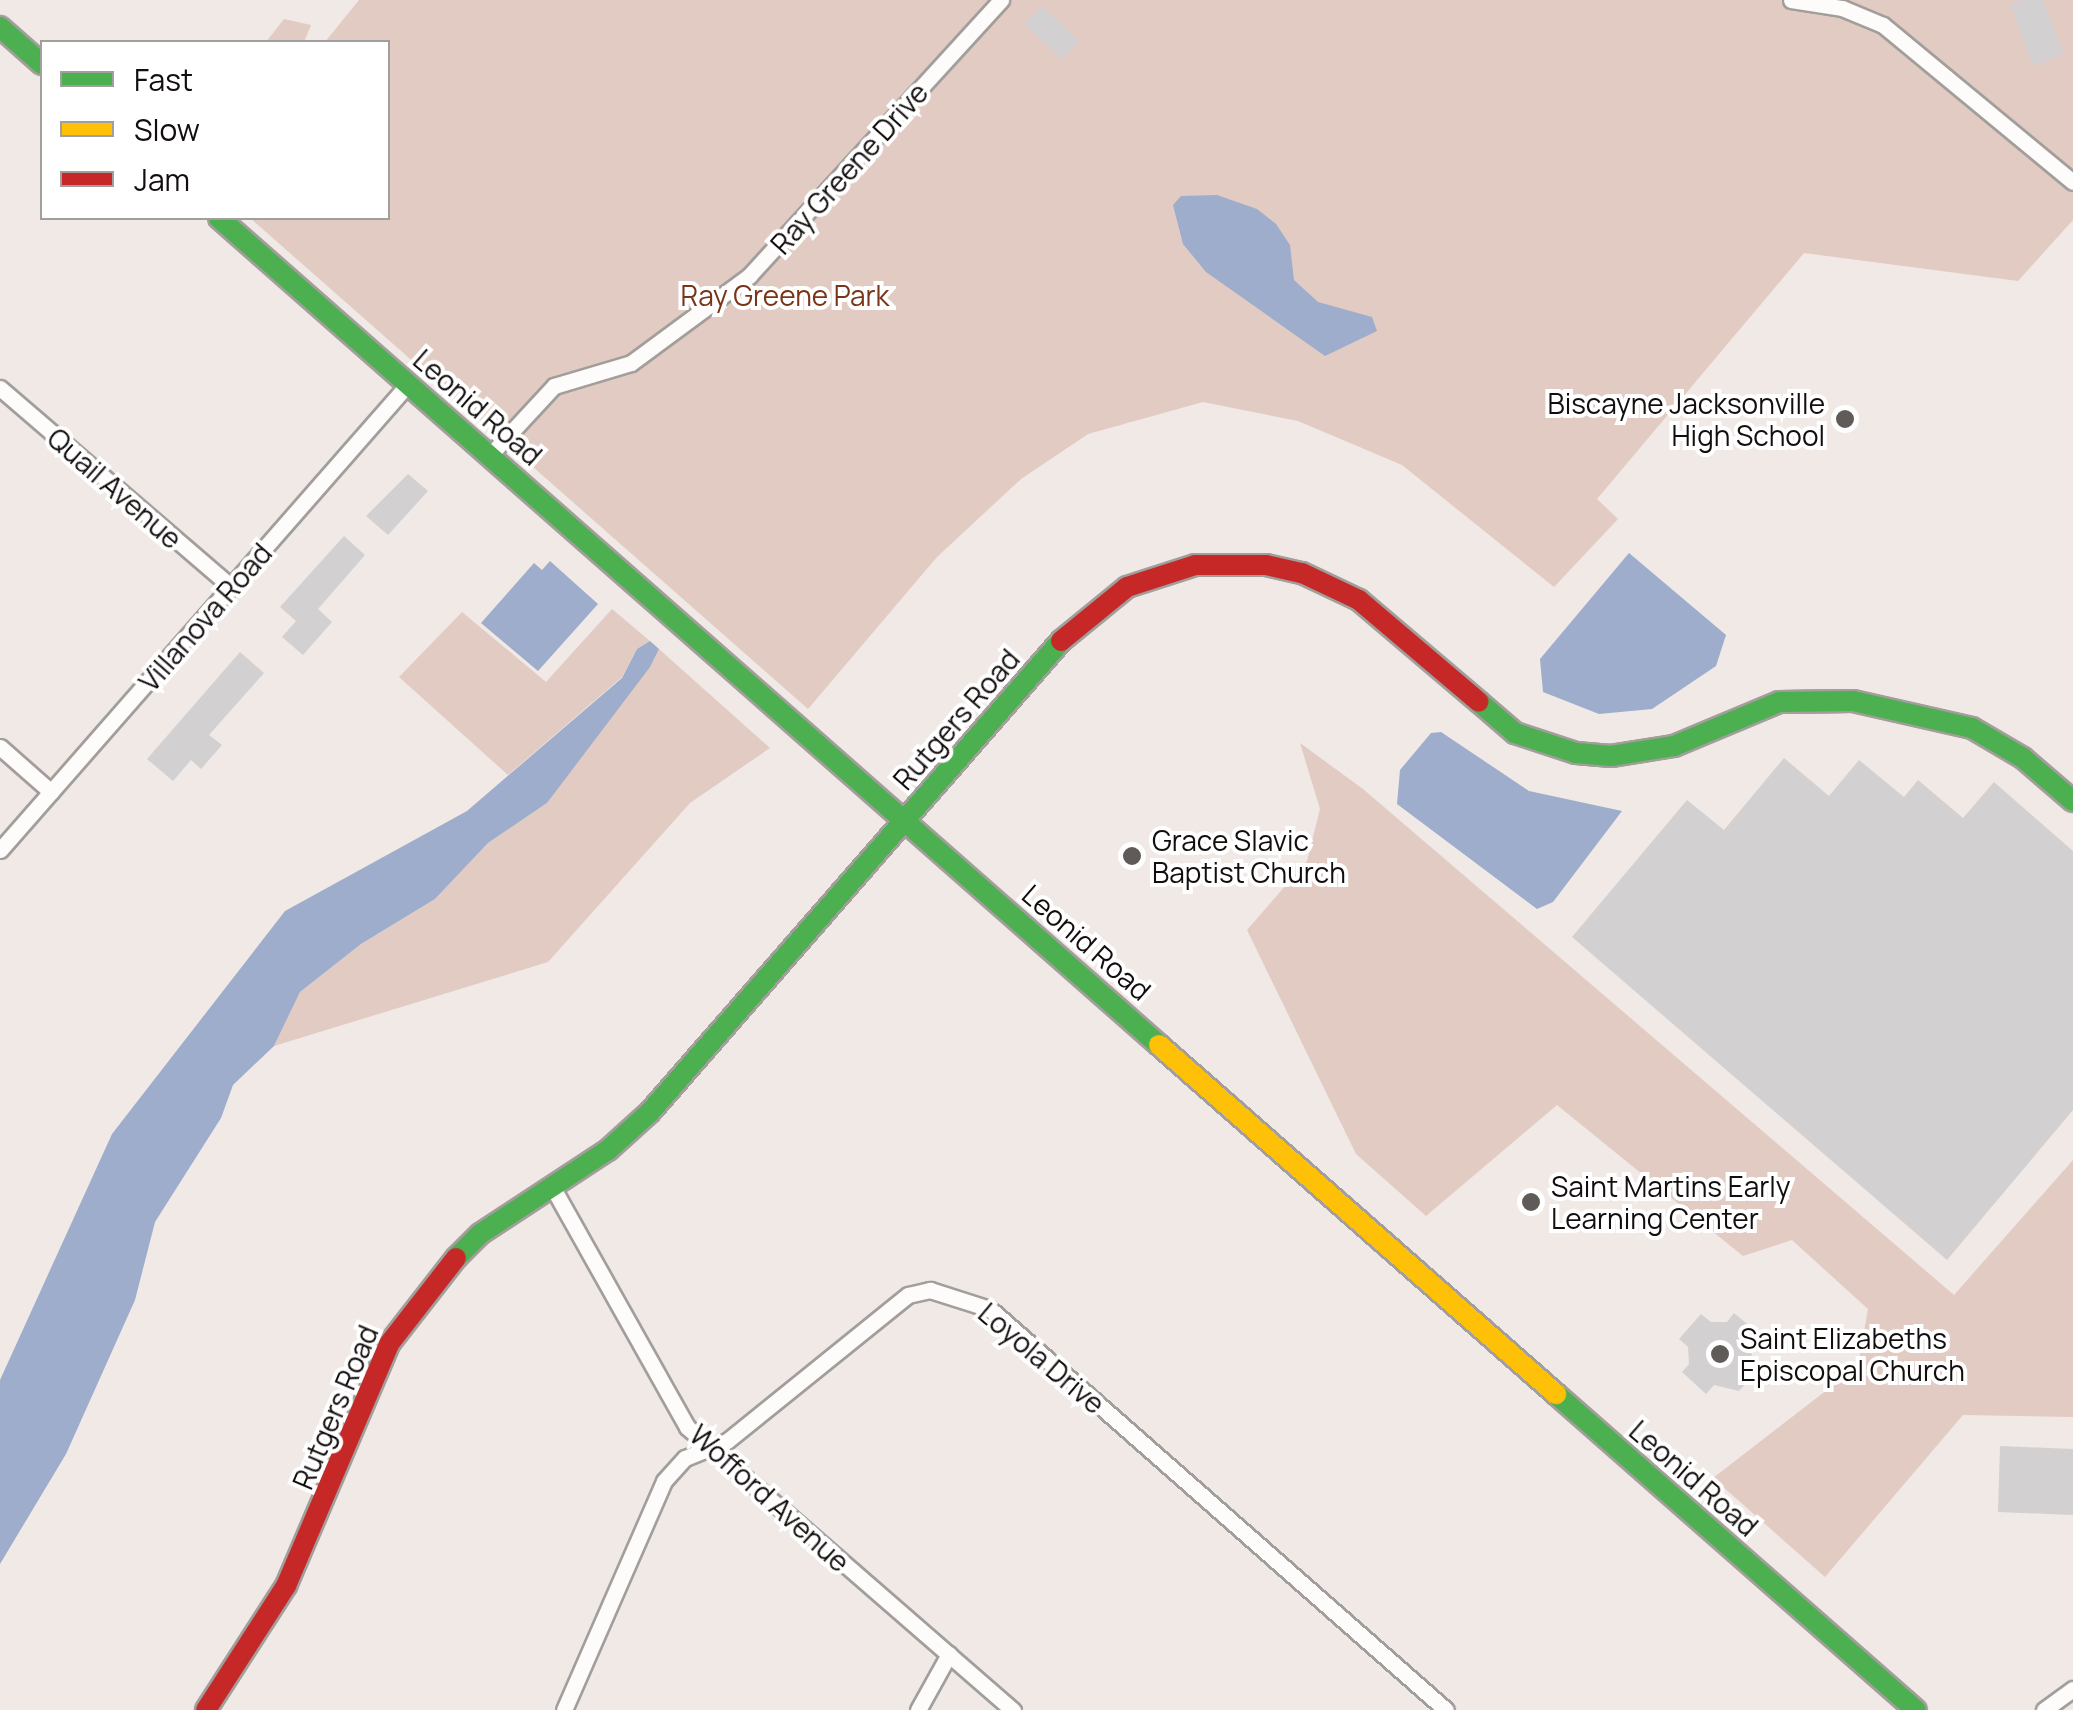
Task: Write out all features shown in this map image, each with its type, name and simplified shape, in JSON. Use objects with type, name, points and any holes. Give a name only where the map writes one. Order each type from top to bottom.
[{"type":"street","name":"Ray Greene Drive","points":[[491,454],[554,386],[630,363],[750,276],[1002,0]]},
{"type":"street","points":[[1792,0],[1842,8],[1883,25],[2073,182]]},
{"type":"street","points":[[0,28],[40,62]]},
{"type":"street","name":"Leonid Road","points":[[221,220],[1916,1710]]},
{"type":"street","name":"Villanova Road","points":[[0,850],[409,382]]},
{"type":"street","name":"Quail Avenue","points":[[0,388],[231,587]]},
{"type":"street","name":"Rutgers Road","points":[[206,1710],[255,1641],[302,1554],[406,1315],[454,1256],[554,1188],[650,1112],[905,819],[1100,603],[1157,574],[1229,562],[1302,573],[1359,600],[1488,714],[1544,745],[1611,756],[1640,753],[1674,746],[1779,702],[1853,701],[1972,728],[2023,758],[2073,801]]},
{"type":"street","points":[[0,747],[51,792]]},
{"type":"street","name":"Wofford Avenue","points":[[554,1188],[676,1410],[710,1450],[1013,1710]]},
{"type":"street","name":"Loyola Drive","points":[[564,1710],[651,1503],[685,1458],[710,1450],[908,1295],[930,1290],[972,1299],[1446,1710]]},
{"type":"street","points":[[918,1710],[949,1654]]},
{"type":"street","points":[[2044,1710],[2073,1689]]},
{"type":"green space","name":"Ray Greene Park","points":[[359,0],[2073,0],[2073,220],[2018,281],[1804,253],[1597,499],[1618,519],[1554,587],[1402,465],[1298,421],[1203,402],[1088,434],[1021,479],[937,557],[808,709],[252,220],[390,220],[390,40],[327,40]]},
{"type":"green space","points":[[284,19],[311,25],[305,40],[268,40]]},
{"type":"green space","points":[[612,609],[650,641],[637,649],[622,677],[508,775],[399,677],[462,612],[546,682]]},
{"type":"green space","points":[[659,649],[770,748],[690,803],[548,962],[274,1046],[300,992],[361,944],[435,899],[488,843],[547,803]]},
{"type":"green space","points":[[1300,743],[1363,789],[1954,1295],[2073,1160],[2073,1417],[1963,1415],[1825,1577],[1713,1478],[1858,1366],[1868,1309],[1792,1240],[1743,1256],[1557,1105],[1426,1216],[1356,1154],[1247,930],[1307,861],[1320,809]]},
{"type":"water","points":[[1217,195],[1257,209],[1276,224],[1290,245],[1294,280],[1318,302],[1372,317],[1377,331],[1325,356],[1206,272],[1183,244],[1173,205],[1181,196]]},
{"type":"water","points":[[1629,553],[1726,635],[1716,666],[1652,709],[1599,714],[1543,692],[1540,659]]},
{"type":"water","points":[[550,561],[598,604],[538,671],[481,623],[534,563],[542,570]]},
{"type":"water","points":[[650,641],[659,649],[650,667],[547,803],[488,843],[435,899],[361,944],[300,992],[274,1046],[233,1085],[221,1118],[155,1222],[135,1300],[66,1454],[0,1564],[0,1380],[112,1134],[285,911],[467,811],[622,678],[637,649]]},
{"type":"water","points":[[1441,732],[1529,791],[1622,811],[1553,902],[1537,909],[1397,804],[1400,770],[1431,733]]},
{"type":"building","points":[[2022,0],[2043,0],[2064,54],[2033,66],[2010,5]]},
{"type":"building","points":[[1041,6],[1079,41],[1062,59],[1024,24]]},
{"type":"building","points":[[408,474],[428,491],[388,535],[366,516]]},
{"type":"building","points":[[344,536],[365,555],[318,609],[332,622],[303,655],[282,637],[296,621],[280,607]]},
{"type":"building","points":[[240,652],[264,673],[209,735],[222,745],[201,769],[191,760],[173,781],[147,759]]},
{"type":"building","points":[[1784,758],[1829,796],[1859,760],[1904,797],[1918,780],[1963,818],[1994,782],[2073,851],[2073,1110],[1947,1260],[1572,937],[1687,800],[1724,830]]},
{"type":"building","name":"Saint Elizabeths Episcopal Church","points":[[1734,1313],[1759,1334],[1751,1343],[1752,1360],[1761,1367],[1739,1391],[1714,1385],[1706,1394],[1682,1372],[1689,1364],[1688,1347],[1679,1339],[1701,1314],[1711,1322],[1727,1322]]},
{"type":"building","points":[[2000,1446],[2073,1449],[2073,1515],[1998,1512]]},
{"type":"traffic: fast","points":[[0,27],[40,62]]},
{"type":"traffic: fast","points":[[221,220],[1159,1045]]},
{"type":"traffic: fast","points":[[456,1258],[480,1234],[608,1150],[650,1112],[1061,641]]},
{"type":"traffic: fast","points":[[1479,702],[1515,733],[1576,753],[1611,756],[1674,746],[1779,702],[1853,701],[1972,728],[2023,758],[2073,801]]},
{"type":"traffic: fast","points":[[1556,1394],[1916,1710]]},
{"type":"traffic: slow","points":[[1159,1045],[1556,1394]]},
{"type":"traffic: jam","points":[[1061,641],[1127,587],[1195,565],[1266,565],[1302,573],[1359,600],[1479,702]]},
{"type":"traffic: jam","points":[[206,1710],[286,1586],[389,1344],[456,1258]]},
{"type":"place","name":"Biscayne Jacksonville High School","points":[[1845,419]]},
{"type":"place","name":"Grace Slavic Baptist Church","points":[[1132,856]]},
{"type":"place","name":"Saint Martins Early Learning Center","points":[[1531,1202]]},
{"type":"place","name":"Saint Elizabeths Episcopal Church","points":[[1720,1354]]}]
